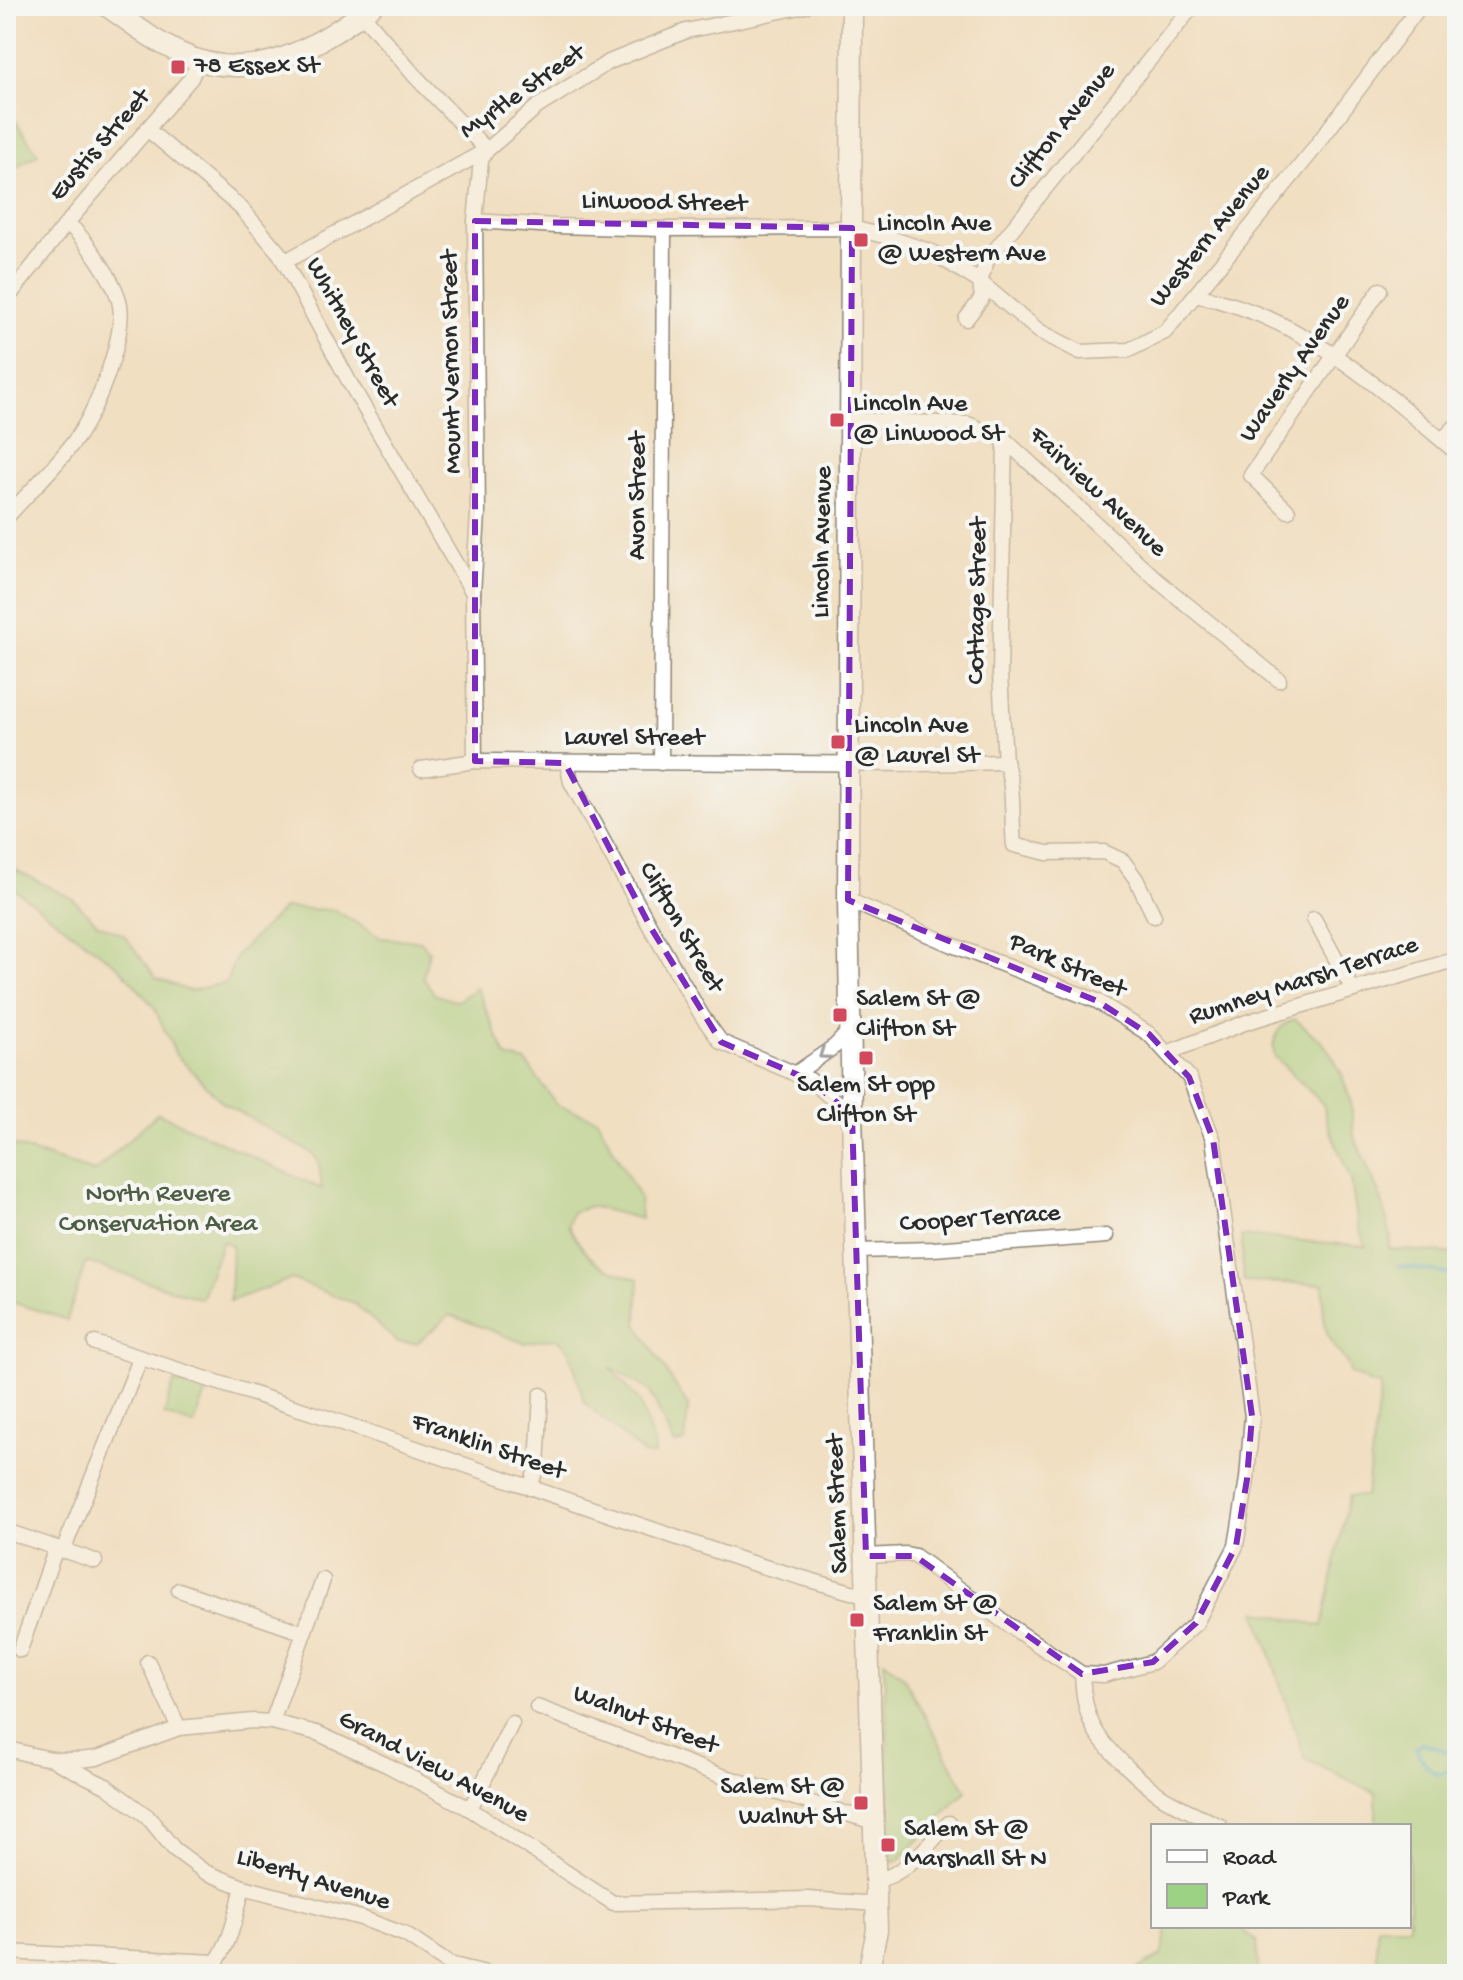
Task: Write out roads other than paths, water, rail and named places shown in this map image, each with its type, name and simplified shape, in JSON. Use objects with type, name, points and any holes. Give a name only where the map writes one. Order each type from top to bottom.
[{"type":"main road","points":[[107,6],[165,45],[199,60],[231,65],[279,60],[317,45],[367,10]]},
{"type":"main road","name":"Lincoln Avenue","points":[[850,1030],[847,763],[852,420],[852,6]]},
{"type":"main road","name":"Salem Street","points":[[850,1030],[877,1904],[877,1939],[868,1974]]},
{"type":"street","name":"Myrtle Street","points":[[284,262],[487,150],[537,107],[609,62],[686,31],[805,6]]},
{"type":"street","name":"Clifton Avenue","points":[[966,319],[982,298],[980,282],[987,260],[1193,6]]},
{"type":"street","name":"Western Avenue","points":[[852,228],[932,252],[980,282],[1039,331],[1080,352],[1129,350],[1165,332],[1310,154],[1420,6]]},
{"type":"street","points":[[367,10],[414,75],[487,150]]},
{"type":"street","name":"Eustis Street","points":[[6,300],[67,223],[191,78],[199,60]]},
{"type":"street","name":"Whitney Street","points":[[147,129],[241,208],[284,262],[351,385],[473,593]]},
{"type":"street","name":"Mount Vernon Street","points":[[475,761],[473,593],[478,514],[475,221],[481,160],[487,150]]},
{"type":"street","name":"Linwood Street","points":[[475,221],[664,229],[852,228]]},
{"type":"street","points":[[6,518],[75,441],[94,410],[111,363],[121,319],[120,303],[114,288],[83,240],[67,223]]},
{"type":"street","name":"Avon Street","points":[[661,763],[664,229]]},
{"type":"street","name":"Waverly Avenue","points":[[1288,511],[1251,476],[1380,290]]},
{"type":"street","points":[[1195,295],[1231,302],[1286,326],[1361,371],[1457,453]]},
{"type":"street","name":"Fairview Avenue","points":[[852,420],[968,424],[1005,440],[1157,580],[1279,680]]},
{"type":"street","points":[[1442,440],[1457,425]]},
{"type":"street","name":"Cottage Street","points":[[1005,440],[1000,674],[1005,762],[1012,776],[1014,845],[1047,853],[1104,852],[1123,861],[1136,879],[1154,916]]},
{"type":"street","name":"Laurel Street","points":[[421,769],[475,761],[1005,762]]},
{"type":"street","name":"Clifton Street","points":[[567,763],[571,782],[659,940],[721,1042],[810,1080],[852,1115]]},
{"type":"street","name":"Park Street","points":[[848,900],[952,945],[1097,1001],[1149,1034],[1189,1077],[1213,1139],[1252,1416],[1247,1479],[1236,1546],[1196,1623],[1153,1662],[1104,1675],[1082,1674]]},
{"type":"street","points":[[1314,919],[1353,990]]},
{"type":"street","name":"Rumney Marsh Terrace","points":[[1167,1053],[1247,1022],[1457,959]]},
{"type":"street","points":[[795,1074],[835,1046],[850,1030]]},
{"type":"street","name":"Cooper Terrace","points":[[856,1251],[933,1249],[1106,1236]]},
{"type":"street","name":"Franklin Street","points":[[95,1343],[322,1416],[748,1562],[851,1592],[868,1594]]},
{"type":"street","points":[[20,1650],[59,1549],[71,1529],[140,1359]]},
{"type":"street","points":[[530,1488],[537,1466],[541,1395]]},
{"type":"street","points":[[6,1531],[95,1561]]},
{"type":"street","points":[[866,1556],[915,1556],[1007,1624],[1082,1674],[1089,1714],[1099,1737],[1153,1790],[1168,1801],[1216,1824]]},
{"type":"street","points":[[272,1722],[323,1580]]},
{"type":"street","points":[[179,1590],[304,1633]]},
{"type":"street","points":[[148,1662],[179,1728]]},
{"type":"street","name":"Walnut Street","points":[[537,1707],[722,1776],[874,1822]]},
{"type":"street","name":"Grand View Avenue","points":[[6,1748],[56,1761],[97,1758],[179,1728],[272,1722],[317,1733],[389,1766],[470,1809],[613,1903],[808,1899],[877,1904]]},
{"type":"street","points":[[470,1809],[512,1723]]},
{"type":"street","name":"Liberty Avenue","points":[[56,1761],[106,1786],[147,1816],[174,1849],[205,1872],[243,1887],[361,1918],[406,1935],[449,1964],[490,1974]]},
{"type":"street","points":[[876,1880],[901,1870],[949,1823]]},
{"type":"street","points":[[6,1952],[216,1962],[233,1928],[243,1887]]},
{"type":"waterway","points":[[1399,1266],[1457,1275]]},
{"type":"waterway","points":[[1457,1747],[1453,1752],[1421,1743],[1416,1748],[1425,1763],[1438,1774],[1453,1769],[1457,1772]]},
{"type":"place","name":"78 Essex St","points":[[178,67]]},
{"type":"place","name":"Lincoln Ave @ Western Ave","points":[[861,240]]},
{"type":"place","name":"Lincoln Ave @ Linwood St","points":[[837,420]]},
{"type":"place","name":"Lincoln Ave @ Laurel St","points":[[838,742]]},
{"type":"place","name":"Salem St @ Clifton St","points":[[840,1015]]},
{"type":"place","name":"Salem St opp Clifton St","points":[[866,1058]]},
{"type":"place","name":"Salem St @ Franklin St","points":[[857,1620]]},
{"type":"place","name":"Salem St @ Walnut St","points":[[861,1803]]},
{"type":"place","name":"Salem St @ Marshall St N","points":[[888,1845]]},
{"type":"park label","name":"North Revere Conservation Area","points":[[158,1210]]}]
